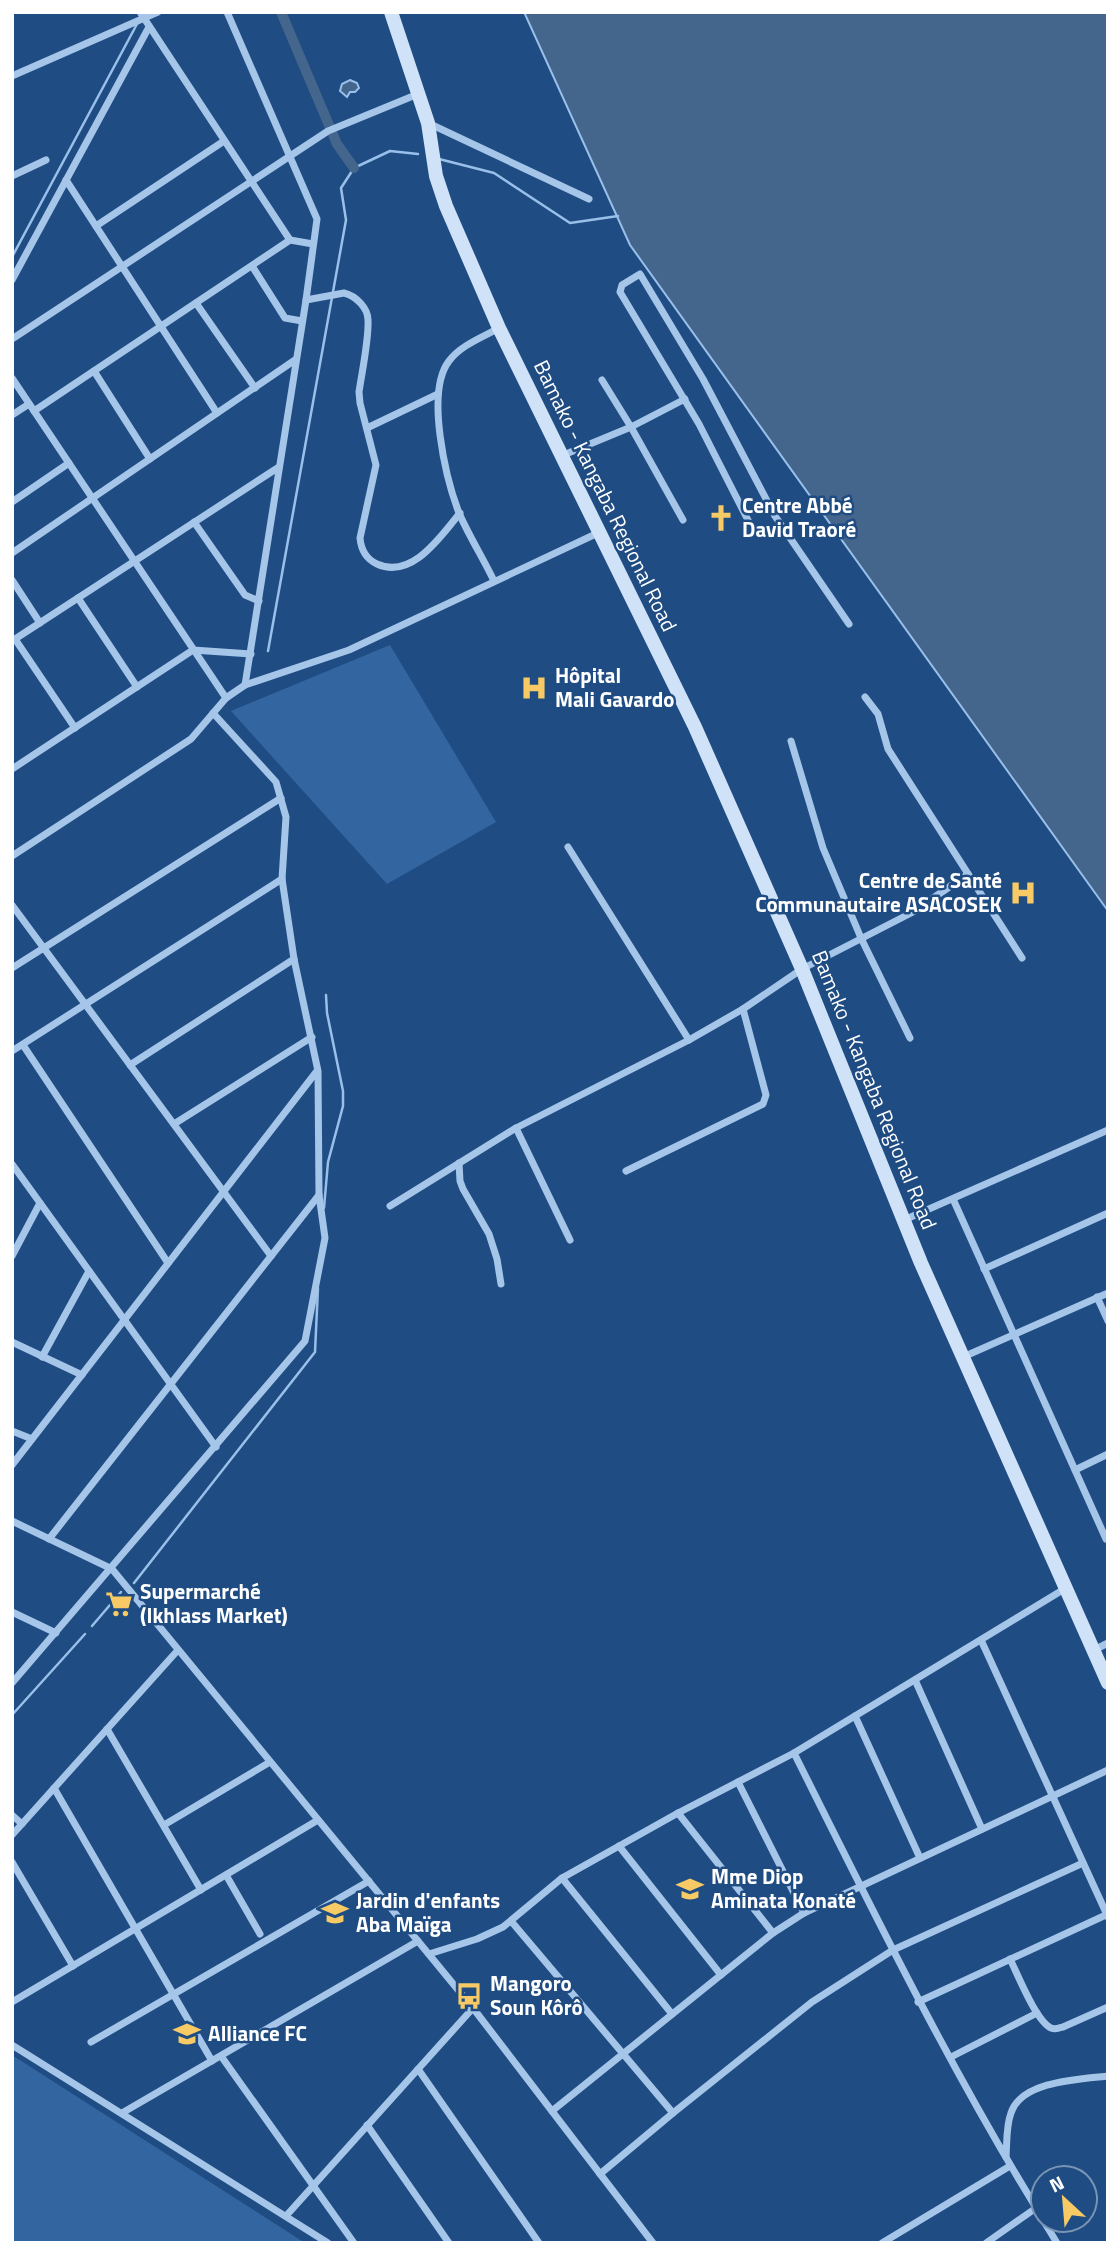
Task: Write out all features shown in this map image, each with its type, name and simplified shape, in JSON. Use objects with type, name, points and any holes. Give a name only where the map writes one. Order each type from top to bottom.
[{"type":"street","points":[[12,76],[142,15],[158,12]]},
{"type":"street","points":[[227,12],[317,219],[246,685]]},
{"type":"street","name":"Bamako - Kangaba Regional Road","points":[[391,12],[428,123],[435,171],[446,206],[499,328],[695,727],[802,969],[963,1357],[1108,1683]]},
{"type":"street","points":[[142,15],[290,240]]},
{"type":"street","points":[[12,280],[149,27]]},
{"type":"street","points":[[12,339],[328,131],[418,94]]},
{"type":"street","points":[[428,123],[589,199]]},
{"type":"street","points":[[96,226],[225,141]]},
{"type":"street","points":[[12,176],[46,160]]},
{"type":"street","points":[[66,180],[217,413]]},
{"type":"street","points":[[34,411],[290,240],[313,244]]},
{"type":"street","points":[[252,266],[285,318],[302,321]]},
{"type":"street","points":[[752,528],[685,399],[620,292],[622,285],[640,274],[703,379],[775,516],[849,624]]},
{"type":"street","points":[[306,300],[344,293],[355,298],[369,319],[359,392],[359,402],[376,465],[359,538],[368,558],[375,564],[386,567],[408,563],[432,547],[460,513]]},
{"type":"street","points":[[196,303],[255,388]]},
{"type":"street","points":[[494,581],[460,513],[447,473],[441,443],[438,394],[442,374],[450,360],[466,346],[499,328]]},
{"type":"street","points":[[12,552],[296,360]]},
{"type":"street","points":[[94,372],[150,459]]},
{"type":"street","points":[[12,378],[226,698]]},
{"type":"street","points":[[602,380],[682,520]]},
{"type":"street","points":[[367,429],[438,394]]},
{"type":"street","points":[[561,456],[631,427],[685,399]]},
{"type":"street","points":[[12,415],[29,404]]},
{"type":"street","points":[[12,502],[69,463]]},
{"type":"street","points":[[75,728],[14,640],[279,467]]},
{"type":"street","points":[[194,522],[245,595],[259,601]]},
{"type":"street","points":[[12,856],[191,739],[226,698],[246,685],[349,650],[600,532]]},
{"type":"street","points":[[12,580],[40,623]]},
{"type":"street","points":[[78,598],[137,687]]},
{"type":"street","points":[[14,765],[193,650],[251,654]]},
{"type":"street","points":[[865,697],[878,714],[888,749],[1022,958]]},
{"type":"street","points":[[12,1683],[305,1341],[325,1238],[320,1195],[318,1071],[294,958],[282,879],[286,817],[276,782],[213,713]]},
{"type":"street","points":[[791,741],[822,848],[861,938],[911,1038]]},
{"type":"street","points":[[12,968],[281,798]]},
{"type":"street","points":[[568,847],[689,1040]]},
{"type":"street","points":[[390,1206],[516,1128],[689,1040],[743,1009],[802,969],[914,912],[968,874]]},
{"type":"street","points":[[12,1051],[282,879]]},
{"type":"street","points":[[12,905],[271,1256]]},
{"type":"street","points":[[130,1065],[294,958]]},
{"type":"street","points":[[626,1171],[763,1104],[766,1095],[743,1009]]},
{"type":"street","points":[[174,1124],[312,1037]]},
{"type":"street","points":[[23,1045],[168,1263]]},
{"type":"street","points":[[12,1465],[318,1071]]},
{"type":"street","points":[[516,1128],[570,1240]]},
{"type":"street","points":[[904,1220],[1108,1130]]},
{"type":"street","points":[[459,1163],[463,1189],[493,1245],[501,1284]]},
{"type":"street","points":[[12,1164],[216,1447]]},
{"type":"street","points":[[49,1539],[320,1195]]},
{"type":"street","points":[[953,1199],[1106,1539]]},
{"type":"street","points":[[12,1256],[40,1203]]},
{"type":"street","points":[[984,1269],[1108,1213]]},
{"type":"street","points":[[43,1357],[89,1270]]},
{"type":"street","points":[[963,1357],[1108,1293]]},
{"type":"street","points":[[1097,1297],[1108,1321]]},
{"type":"street","points":[[12,1342],[82,1375]]},
{"type":"street","points":[[12,1431],[32,1439]]},
{"type":"street","points":[[1074,1470],[1108,1454]]},
{"type":"street","points":[[12,1521],[111,1569],[473,2008],[653,2243]]},
{"type":"street","points":[[429,1954],[494,1932],[562,1878],[678,1813],[794,1753],[1067,1587]]},
{"type":"street","points":[[12,1612],[56,1633]]},
{"type":"street","points":[[918,2002],[1107,1915],[981,1640]]},
{"type":"street","points":[[1094,1650],[1108,1643]]},
{"type":"street","points":[[12,1835],[178,1650]]},
{"type":"street","points":[[915,1680],[982,1829]]},
{"type":"street","points":[[855,1716],[920,1858]]},
{"type":"street","points":[[107,1729],[201,1890]]},
{"type":"street","points":[[794,1753],[918,2002],[1029,2197]]},
{"type":"street","points":[[164,1825],[270,1762]]},
{"type":"street","points":[[552,2111],[773,1933],[804,1913],[1108,1770]]},
{"type":"street","points":[[738,1782],[804,1913]]},
{"type":"street","points":[[54,1788],[212,2061]]},
{"type":"street","points":[[678,1813],[773,1933]]},
{"type":"street","points":[[12,1815],[22,1824]]},
{"type":"street","points":[[12,2002],[318,1820]]},
{"type":"street","points":[[619,1846],[721,1975]]},
{"type":"street","points":[[12,1862],[73,1965]]},
{"type":"street","points":[[600,2175],[673,2113],[813,2002],[893,1950],[1083,1863]]},
{"type":"street","points":[[226,1875],[260,1934]]},
{"type":"street","points":[[562,1878],[672,2014]]},
{"type":"street","points":[[91,2042],[369,1881]]},
{"type":"street","points":[[511,1921],[673,2113]]},
{"type":"street","points":[[122,2113],[418,1941]]},
{"type":"street","points":[[1010,1959],[1037,2013],[1055,2029],[1108,2007]]},
{"type":"street","points":[[286,2216],[473,2008]]},
{"type":"street","points":[[951,2057],[1037,2013]]},
{"type":"street","points":[[12,2045],[328,2243]]},
{"type":"street","points":[[221,2056],[354,2243]]},
{"type":"street","points":[[418,2069],[539,2243]]},
{"type":"street","points":[[1008,2163],[1011,2111],[1021,2100],[1041,2086],[1108,2076]]},
{"type":"street","points":[[367,2125],[449,2243]]},
{"type":"street","points":[[882,2243],[1008,2163]]},
{"type":"street","points":[[986,2243],[1029,2213]]},
{"type":"shaded area","points":[[524,12],[1108,12],[1108,911],[630,245]]},
{"type":"shaded area","points":[[350,80],[357,83],[359,88],[350,92],[347,97],[340,91],[342,84]]},
{"type":"shaded area","points":[[390,645],[496,822],[387,884],[231,711]]},
{"type":"shaded area","points":[[12,2055],[305,2243],[12,2243]]},
{"type":"waterway","points":[[281,12],[337,144],[354,168]]},
{"type":"waterway","points":[[12,257],[137,24]]},
{"type":"waterway","points":[[268,651],[346,220],[341,188],[354,168],[390,151],[418,154]]},
{"type":"waterway","points":[[439,159],[494,173],[570,223],[618,216]]},
{"type":"waterway","points":[[324,1208],[328,1162],[343,1106],[343,1091],[327,1013],[326,995]]},
{"type":"waterway","points":[[134,1583],[315,1352],[318,1288]]},
{"type":"waterway","points":[[92,1626],[121,1592]]},
{"type":"waterway","points":[[12,1715],[85,1634]]},
{"type":"place","name":"Centre Abbé David Traoré","points":[[721,518]]},
{"type":"place","name":"Hôpital Mali Gavardo","points":[[534,688]]},
{"type":"place","name":"Centre de Santé Communautaire ASACOSEK","points":[[1023,893]]},
{"type":"place","name":"Supermarché (Ikhlass Market)","points":[[119,1604]]},
{"type":"place","name":"Mme Diop Aminata Konaté","points":[[690,1889]]},
{"type":"place","name":"Jardin d'enfants Aba Maïga","points":[[335,1913]]},
{"type":"place","name":"Mangoro Soun Kôrô","points":[[469,1996]]},
{"type":"place","name":"Alliance FC","points":[[187,2034]]}]
